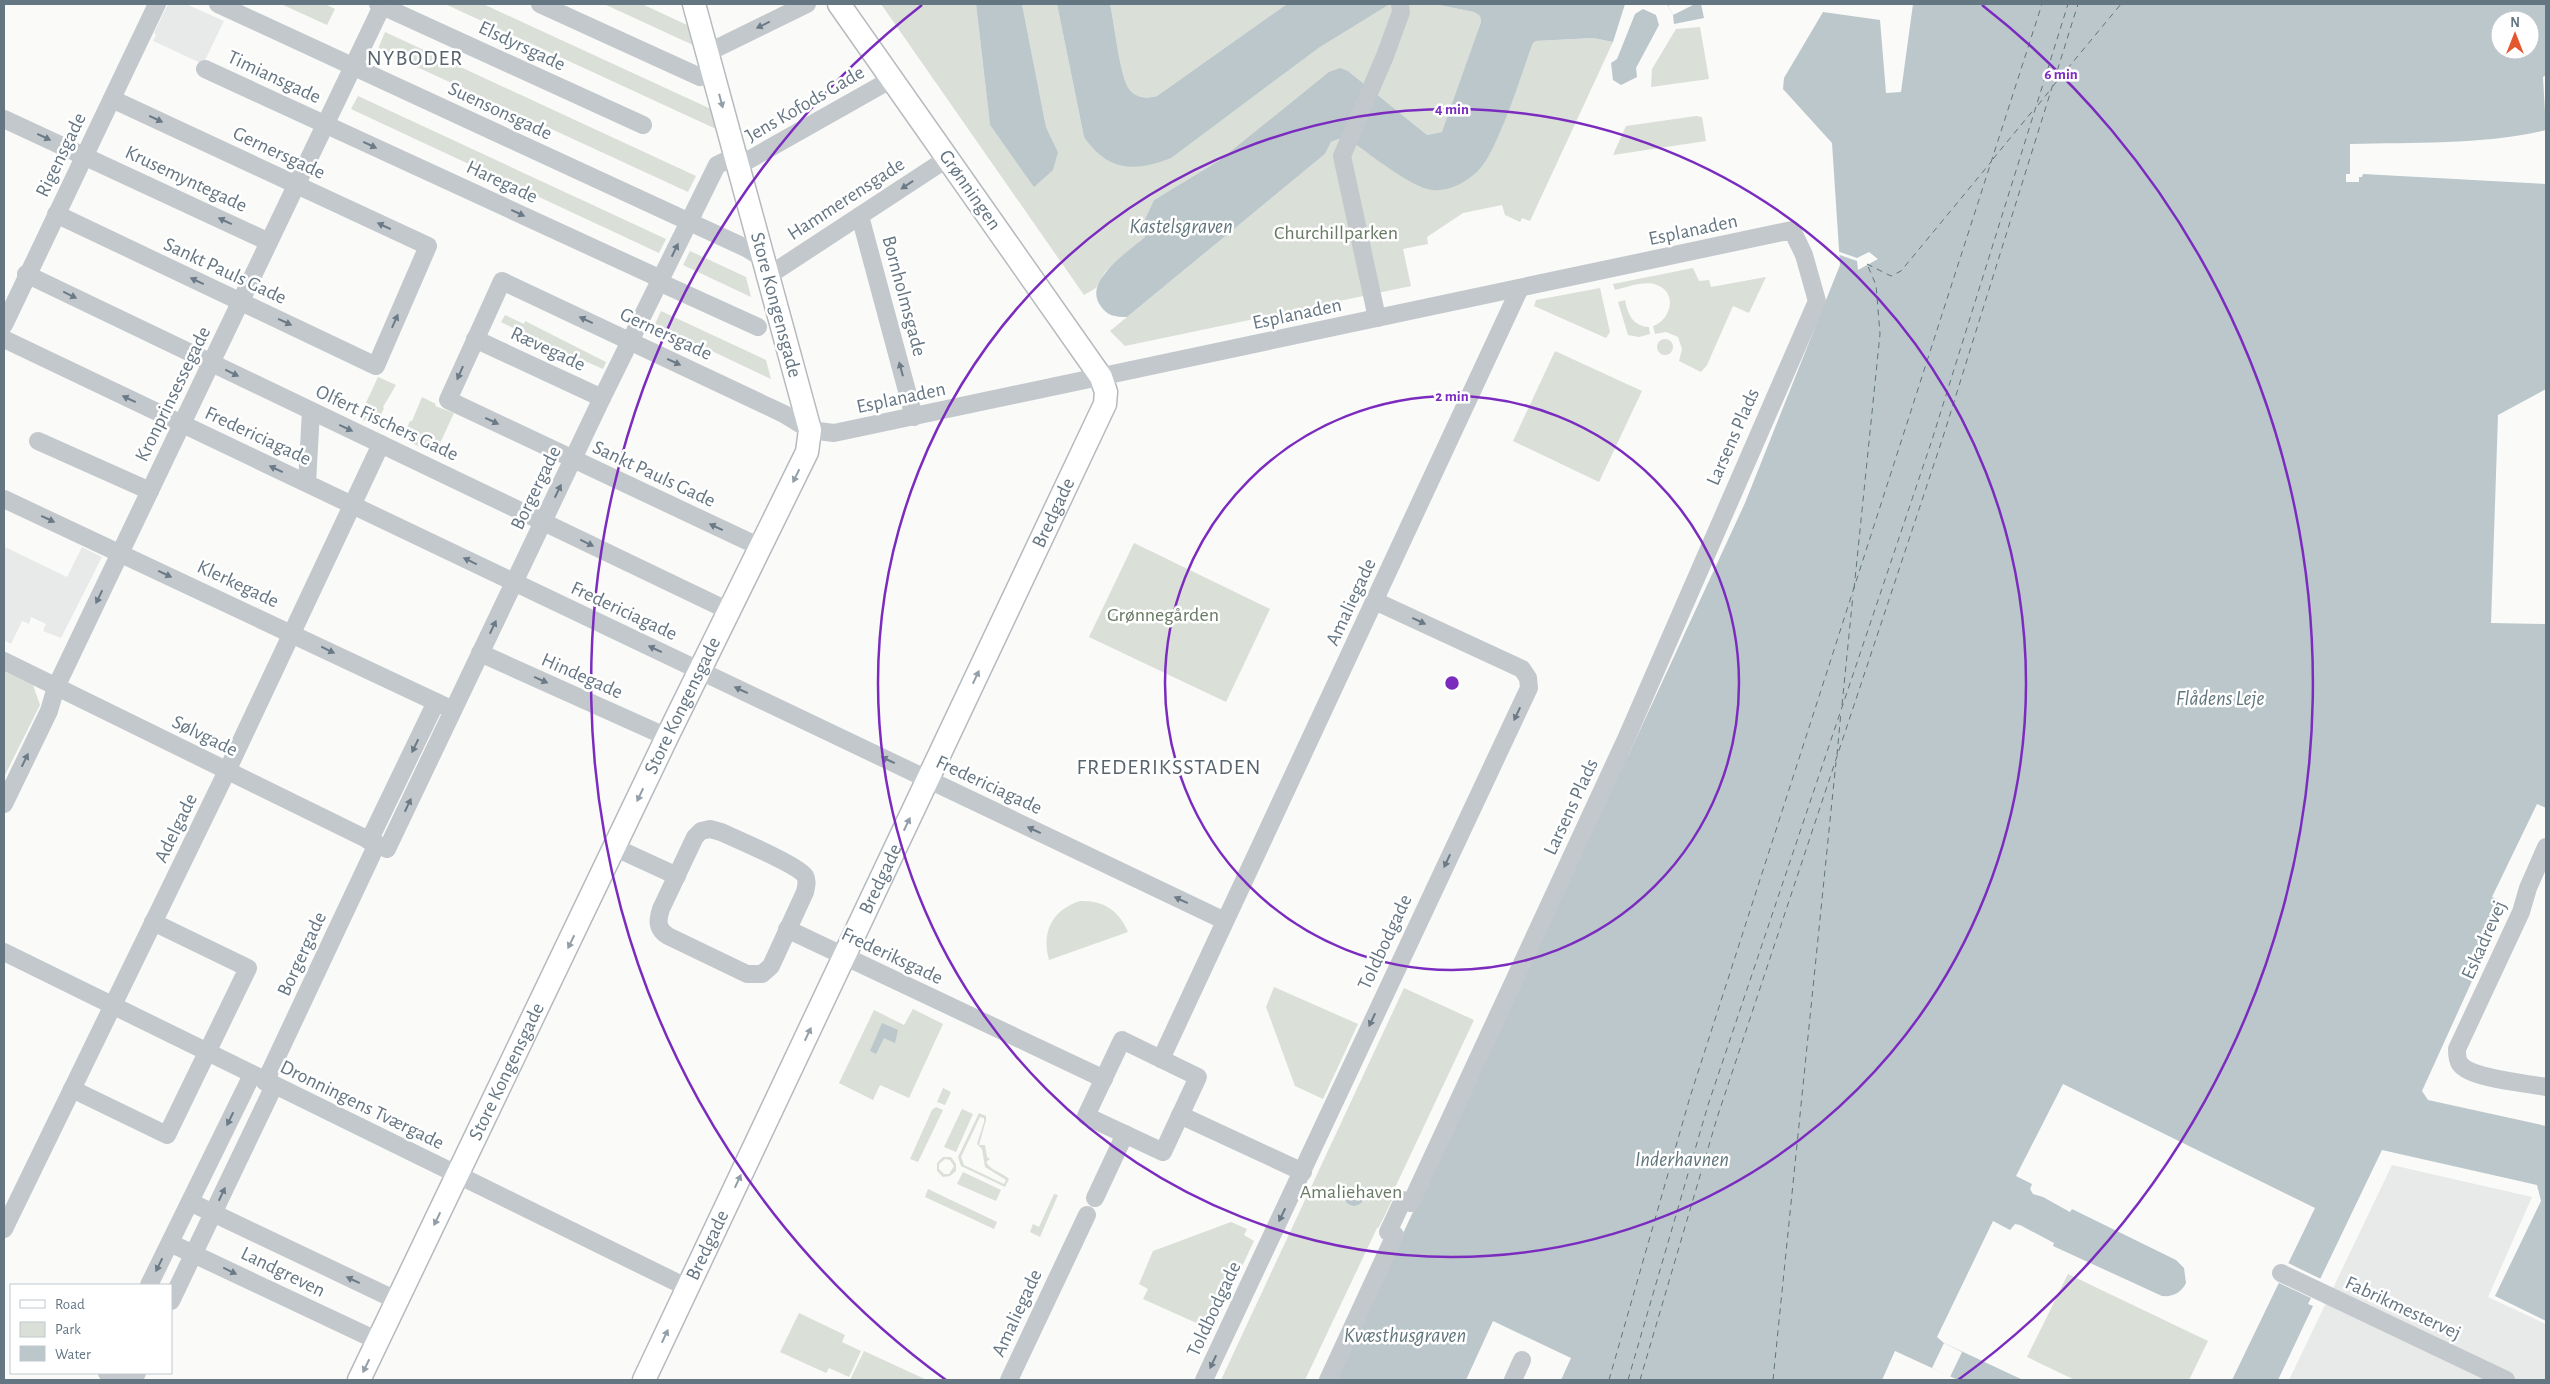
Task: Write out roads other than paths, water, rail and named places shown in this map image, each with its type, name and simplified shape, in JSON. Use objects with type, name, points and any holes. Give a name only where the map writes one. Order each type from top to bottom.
[{"type":"main road","name":"Store Kongensgade","points":[[359,1380],[616,848],[667,737],[807,452],[810,430],[694,4]]},
{"type":"main road","name":"Grønningen","points":[[839,4],[1101,377]]},
{"type":"main road","name":"Bredgade","points":[[644,1380],[1105,404],[1106,392],[1101,377]]},
{"type":"street","name":"Rigensgade","points":[[4,325],[26,274],[157,4]]},
{"type":"street","name":"Suensonsgade","points":[[218,4],[748,249],[766,268]]},
{"type":"street","name":"Kronprinsessegade","points":[[4,804],[49,711],[56,687],[270,242],[381,4]]},
{"type":"street","name":"Elsdyrsgade","points":[[381,4],[643,125]]},
{"type":"street","points":[[540,4],[700,77]]},
{"type":"street","points":[[708,53],[807,4]]},
{"type":"street","points":[[1377,318],[1342,156],[1372,87],[1401,12],[1400,4]]},
{"type":"street","name":"Timiansgade","points":[[205,69],[326,124]]},
{"type":"street","name":"Jens Kofods Gade","points":[[737,161],[892,79]]},
{"type":"street","name":"Gernersgade","points":[[112,99],[428,246],[376,366]]},
{"type":"street","name":"Krusemyntegade","points":[[4,119],[270,242]]},
{"type":"street","name":"Haregade","points":[[326,124],[660,280],[758,328]]},
{"type":"street","name":"Hammerensgade","points":[[766,268],[860,216],[948,158]]},
{"type":"street","name":"Borgergade","points":[[172,1299],[213,1214],[264,1081],[378,845],[453,710],[602,398],[717,165],[737,161]]},
{"type":"street","name":"Sankt Pauls Gade","points":[[56,214],[376,366]]},
{"type":"street","name":"Bornholmsgade","points":[[860,216],[914,416]]},
{"type":"street","name":"Esplanaden","points":[[810,430],[834,434],[1792,230]]},
{"type":"street","name":"Larsens Plads","points":[[1328,1380],[1395,1236],[1388,1232],[1395,1216],[1403,1200],[1411,1202],[1626,739],[1816,301],[1804,255],[1792,230]]},
{"type":"street","name":"Olfert Fischers Gade","points":[[26,274],[729,611]]},
{"type":"street","name":"Gernersgade","points":[[475,339],[502,280],[784,414],[810,430]]},
{"type":"street","name":"Amaliegade","points":[[1161,1059],[1520,288]]},
{"type":"street","name":"Fredericiagade","points":[[4,339],[928,779],[1222,927]]},
{"type":"street","name":"Sankt Pauls Gade","points":[[475,339],[448,400],[760,548]]},
{"type":"street","name":"Rævegade","points":[[475,339],[602,398]]},
{"type":"street","points":[[307,483],[311,411]]},
{"type":"street","points":[[38,441],[150,491]]},
{"type":"street","name":"Adelgade","points":[[4,1229],[293,634],[381,444]]},
{"type":"street","name":"Klerkegade","points":[[4,499],[453,710]]},
{"type":"street","name":"Toldbodgade","points":[[1204,1380],[1529,688],[1528,678],[1522,669],[1375,601]]},
{"type":"street","name":"Hindegade","points":[[480,653],[667,737]]},
{"type":"street","name":"Sølvgade","points":[[4,661],[378,845]]},
{"type":"street","name":"Borgergade","points":[[378,845],[436,702]]},
{"type":"street","points":[[714,830],[741,841],[790,866],[805,876],[807,886],[771,966],[758,975],[747,974],[664,933],[658,923],[661,909],[677,876],[695,837],[701,831],[714,830]]},
{"type":"street","name":"Eskadrevej","points":[[2546,846],[2528,888],[2521,912],[2457,1049],[2459,1063],[2466,1070],[2478,1075],[2546,1087]]},
{"type":"street","points":[[616,848],[677,876]]},
{"type":"street","points":[[72,1089],[167,1135],[248,968],[153,922]]},
{"type":"street","name":"Frederiksgade","points":[[787,929],[844,958],[1104,1078]]},
{"type":"street","name":"Dronningens Tværgade","points":[[4,952],[688,1288]]},
{"type":"street","points":[[1122,1040],[1161,1059],[1198,1076],[1163,1152],[1086,1116],[1122,1040]]},
{"type":"street","name":"Borgergade","points":[[150,1284],[190,1202],[264,1081]]},
{"type":"street","points":[[1180,1115],[1303,1172]]},
{"type":"street","points":[[1095,1198],[1125,1134]]},
{"type":"street","name":"Landgreven","points":[[190,1202],[398,1301]]},
{"type":"street","name":"Amaliegade","points":[[1009,1380],[1087,1215]]},
{"type":"street","name":"Landgreven","points":[[170,1243],[378,1341]]},
{"type":"street","name":"Fabrikmestervej","points":[[2281,1273],[2506,1380]]},
{"type":"street","points":[[1513,1380],[1522,1360]]},
{"type":"street","points":[[109,1374],[124,1380]]},
{"type":"water","points":[[976,4],[1022,4],[1046,127],[1058,152],[1053,170],[1034,187],[990,125]]},
{"type":"water","name":"Kastelsgraven","points":[[1057,4],[1110,4],[1120,61],[1126,83],[1129,89],[1138,96],[1149,97],[1157,96],[1287,4],[1390,4],[1317,49],[1171,158],[1158,163],[1134,167],[1113,163],[1103,157],[1093,149],[1084,137]]},
{"type":"water","name":"Kastelsgraven","points":[[1434,4],[1625,4],[1613,42],[1593,38],[1536,41],[1533,43],[1495,144],[1484,164],[1465,181],[1440,190],[1423,187],[1400,175],[1344,137],[1331,142],[1325,154],[1127,317],[1119,317],[1105,312],[1096,296],[1098,286],[1110,267],[1145,237],[1145,219],[1154,200],[1220,160],[1329,72],[1340,68],[1348,71],[1427,135],[1442,132],[1481,22],[1480,16],[1474,12]]},
{"type":"water","points":[[1667,4],[1701,4],[1704,18],[1674,24],[1673,15]]},
{"type":"water","points":[[1913,4],[2546,4],[2546,75],[2543,77],[2546,130],[2522,135],[2473,140],[2350,144],[2350,174],[2346,174],[2346,182],[2359,182],[2359,177],[2362,177],[2363,174],[2546,184],[2546,389],[2498,415],[2491,623],[2546,624],[2546,808],[2537,804],[2492,897],[2507,904],[2422,1091],[2428,1100],[2546,1126],[2546,1321],[2495,1296],[2541,1201],[2537,1185],[2382,1150],[2308,1304],[2313,1306],[2278,1380],[2232,1380],[2315,1208],[2063,1084],[2016,1176],[2032,1184],[2030,1189],[2033,1194],[2043,1197],[2070,1212],[2072,1209],[2176,1260],[2184,1268],[2186,1283],[2176,1294],[2162,1296],[2053,1246],[2054,1243],[2020,1225],[2015,1224],[2010,1230],[1993,1221],[1937,1337],[1944,1343],[2023,1380],[1958,1380],[1895,1351],[1882,1380],[1561,1380],[1571,1358],[1493,1321],[1466,1380],[1335,1380],[1625,755],[1628,756],[1745,503],[1840,265],[1832,143],[1783,89],[1784,78],[1823,12],[1880,20],[1886,93],[1901,92]]},
{"type":"water","points":[[1643,9],[1656,15],[1659,25],[1636,68],[1637,77],[1621,85],[1613,80],[1611,63],[1617,59],[1635,14]]},
{"type":"water","points":[[882,1023],[898,1030],[895,1043],[884,1038],[876,1054],[870,1051]]},
{"type":"water","points":[[1354,1186],[1361,1189],[1364,1196],[1361,1203],[1354,1206],[1347,1203],[1344,1196],[1347,1189]]},
{"type":"district","name":"NYBODER","points":[[415,58]]},
{"type":"district","name":"FREDERIKSSTADEN","points":[[1169,767]]},
{"type":"park label","name":"Churchillparken","points":[[1336,233]]},
{"type":"park label","name":"Grønnegården","points":[[1163,615]]},
{"type":"park label","name":"Amaliehaven","points":[[1351,1192]]},
{"type":"water label","name":"Flådens Leje","points":[[2220,698]]},
{"type":"water label","name":"Inderhavnen","points":[[1682,1159]]},
{"type":"water label","name":"Kvæsthusgraven","points":[[1405,1335]]}]
